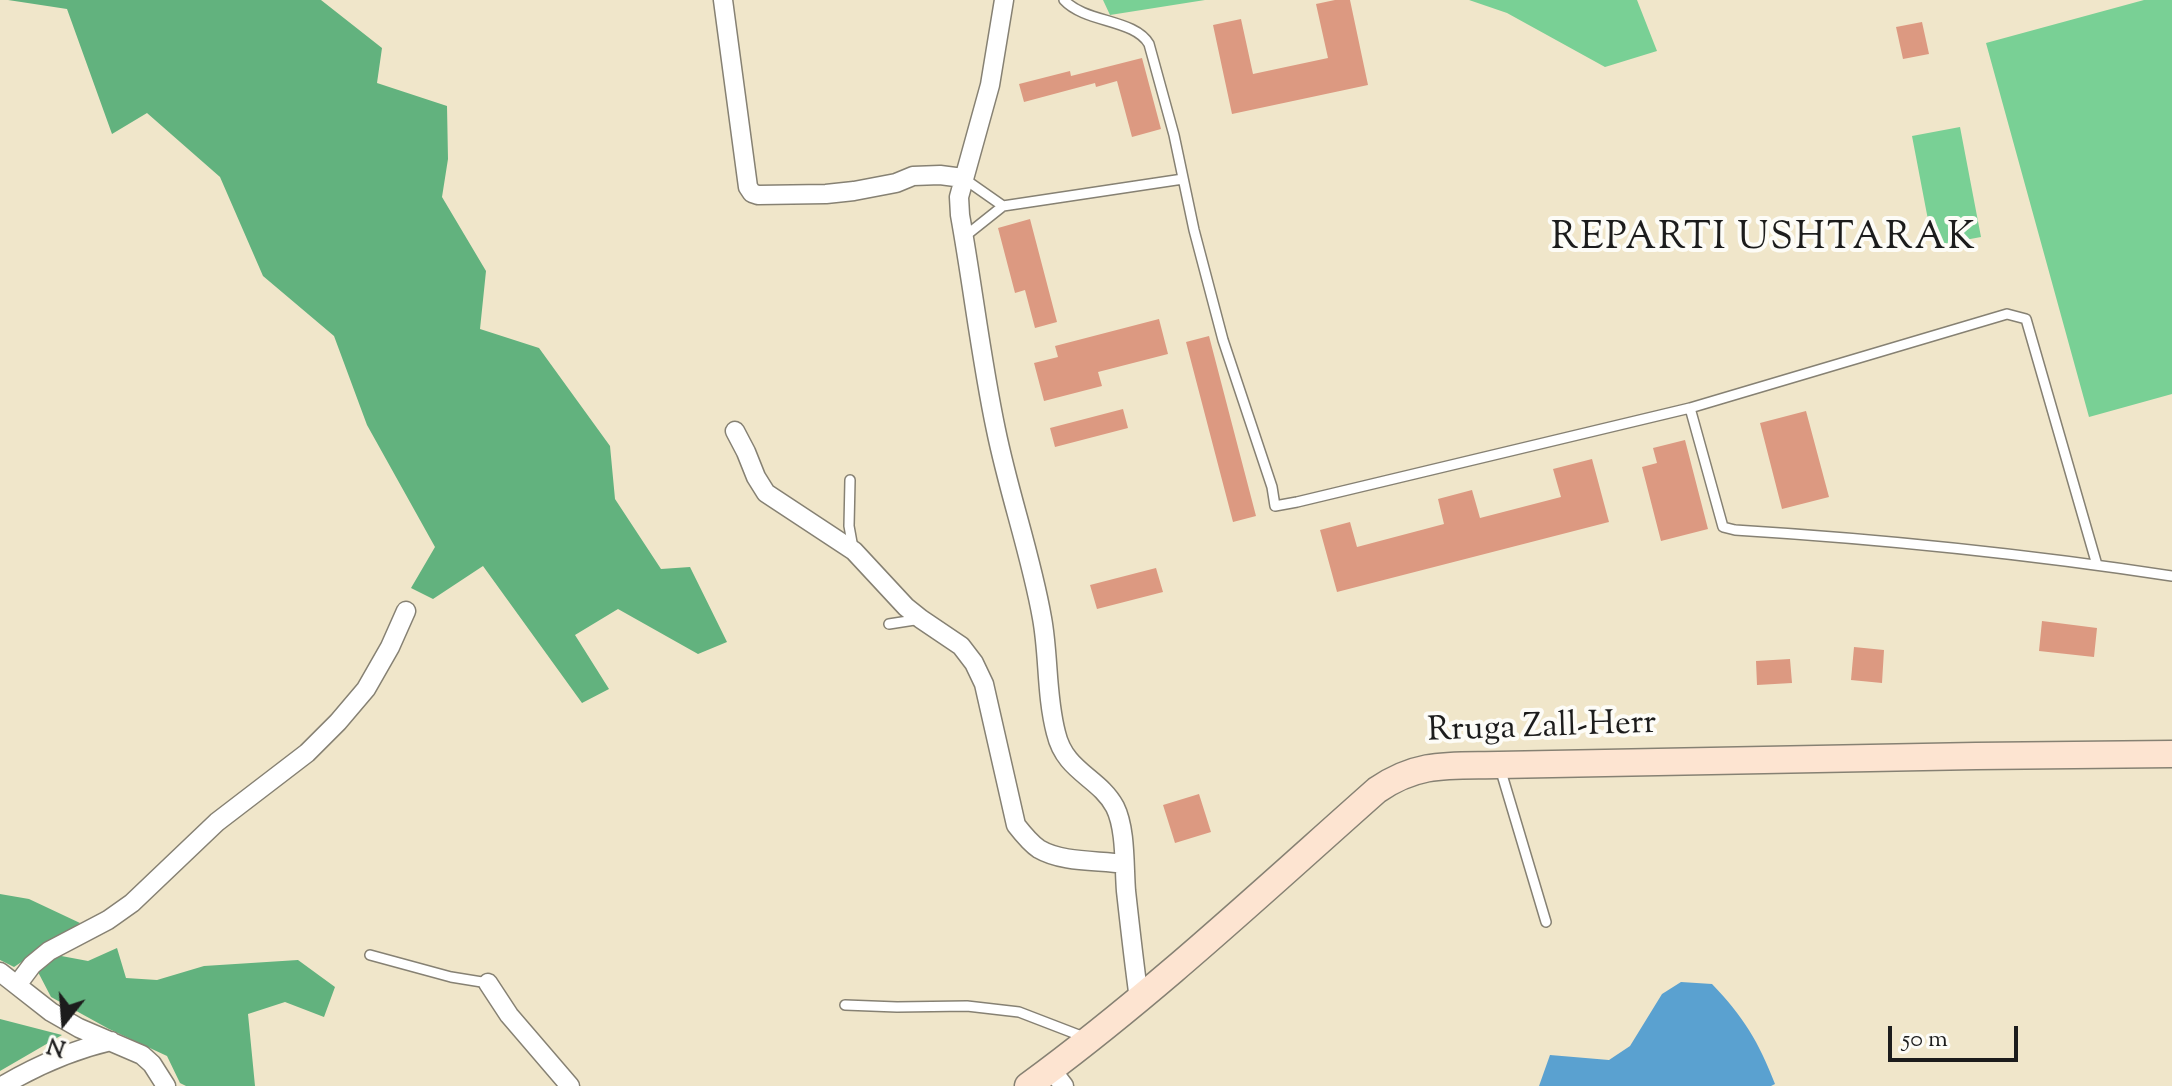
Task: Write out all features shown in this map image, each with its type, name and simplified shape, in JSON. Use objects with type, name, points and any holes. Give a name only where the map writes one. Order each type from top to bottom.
[{"type":"main road","name":"Rruga Zall-Herr","points":[[1028,1086],[1058,1078],[1091,1039],[1377,790],[1411,771],[1435,766],[2172,754]]},
{"type":"street","points":[[723,0],[748,187],[752,193],[826,194],[874,189],[913,176],[963,178]]},
{"type":"street","points":[[1004,0],[990,85],[959,197],[964,237],[996,432],[1032,567],[1043,622],[1047,678],[1056,732],[1062,750],[1072,765],[1107,795],[1116,810],[1121,828],[1139,999]]},
{"type":"street","points":[[735,431],[766,493],[854,551],[921,619],[961,646],[974,663],[984,684],[1016,825],[1027,839],[1040,849],[1059,856],[1124,864]]},
{"type":"street","points":[[17,985],[32,965],[49,951],[108,920],[132,903],[217,822],[307,753],[366,689],[406,611]]},
{"type":"street","points":[[0,972],[51,1012],[79,1028],[142,1055],[166,1086]]},
{"type":"street","points":[[488,983],[509,1015],[570,1086]]},
{"type":"street","points":[[2,1086],[50,1061],[111,1041]]},
{"type":"lane","points":[[1064,0],[1081,14],[1124,27],[1145,38],[1174,135],[1194,230],[1223,340],[1272,487],[1275,506],[1690,408],[2007,314],[2026,319],[2097,565]]},
{"type":"lane","points":[[963,178],[1003,206]]},
{"type":"lane","points":[[964,237],[1003,206],[1183,179]]},
{"type":"lane","points":[[1690,408],[1723,527],[1848,537],[2172,576]]},
{"type":"lane","points":[[850,480],[849,526],[854,551]]},
{"type":"lane","points":[[889,624],[921,619]]},
{"type":"lane","points":[[1499,765],[1546,922]]},
{"type":"lane","points":[[370,955],[451,977],[488,983]]},
{"type":"lane","points":[[845,1005],[967,1006],[1019,1012],[1091,1039]]},
{"type":"green space","points":[[8,0],[321,0],[382,48],[377,83],[447,106],[448,159],[442,197],[486,271],[480,329],[539,348],[610,446],[615,499],[661,569],[690,567],[727,642],[698,654],[618,609],[575,635],[609,689],[582,703],[483,566],[433,599],[411,588],[435,547],[367,425],[334,336],[263,276],[220,177],[147,113],[112,134],[67,9]]},
{"type":"green space","points":[[1103,0],[1205,0],[1110,15]]},
{"type":"green space","points":[[1469,0],[1637,0],[1657,51],[1605,67],[1507,13]]},
{"type":"green space","points":[[2144,0],[2172,0],[2172,394],[2089,417],[1986,43]]},
{"type":"green space","points":[[1960,127],[1981,237],[1933,246],[1912,136]]},
{"type":"green space","points":[[0,894],[29,899],[80,923],[14,967],[0,960]]},
{"type":"green space","points":[[117,948],[126,978],[157,980],[204,966],[298,960],[335,987],[324,1017],[285,1002],[248,1014],[255,1086],[186,1086],[180,1083],[167,1056],[51,997],[38,972],[56,955],[88,961]]},
{"type":"green space","points":[[0,1019],[62,1035],[0,1071]]},
{"type":"water","points":[[1681,982],[1712,984],[1749,1030],[1775,1084],[1539,1086],[1550,1055],[1609,1060],[1630,1046],[1662,994]]},
{"type":"building","points":[[1350,0],[1368,85],[1232,114],[1213,25],[1241,19],[1253,74],[1328,58],[1316,4]]},
{"type":"building","points":[[1922,22],[1929,54],[1903,59],[1896,27]]},
{"type":"building","points":[[1142,58],[1161,129],[1132,137],[1117,81],[1096,87],[1095,83],[1024,102],[1019,84],[1070,71],[1071,76]]},
{"type":"building","points":[[1030,219],[1057,322],[1035,328],[1025,290],[1015,293],[998,228]]},
{"type":"building","points":[[1159,319],[1168,354],[1098,372],[1102,386],[1044,401],[1034,363],[1058,357],[1055,346]]},
{"type":"building","points":[[1209,336],[1256,516],[1233,522],[1186,342]]},
{"type":"building","points":[[1123,409],[1128,428],[1055,447],[1050,428]]},
{"type":"building","points":[[1806,411],[1829,497],[1782,509],[1760,423]]},
{"type":"building","points":[[1685,440],[1708,529],[1661,541],[1642,467],[1657,463],[1653,448]]},
{"type":"building","points":[[1592,459],[1609,522],[1337,592],[1320,530],[1350,522],[1357,547],[1444,524],[1438,499],[1472,490],[1480,518],[1561,497],[1553,469]]},
{"type":"building","points":[[1156,568],[1163,592],[1097,609],[1090,585]]},
{"type":"building","points":[[2042,621],[2097,628],[2094,657],[2039,651]]},
{"type":"building","points":[[1854,647],[1884,650],[1882,683],[1851,680]]},
{"type":"building","points":[[1790,659],[1792,683],[1757,685],[1756,661]]},
{"type":"building","points":[[1199,794],[1211,832],[1175,843],[1163,805]]},
{"type":"district","name":"REPARTI USHTARAK","points":[[1764,242]]}]
